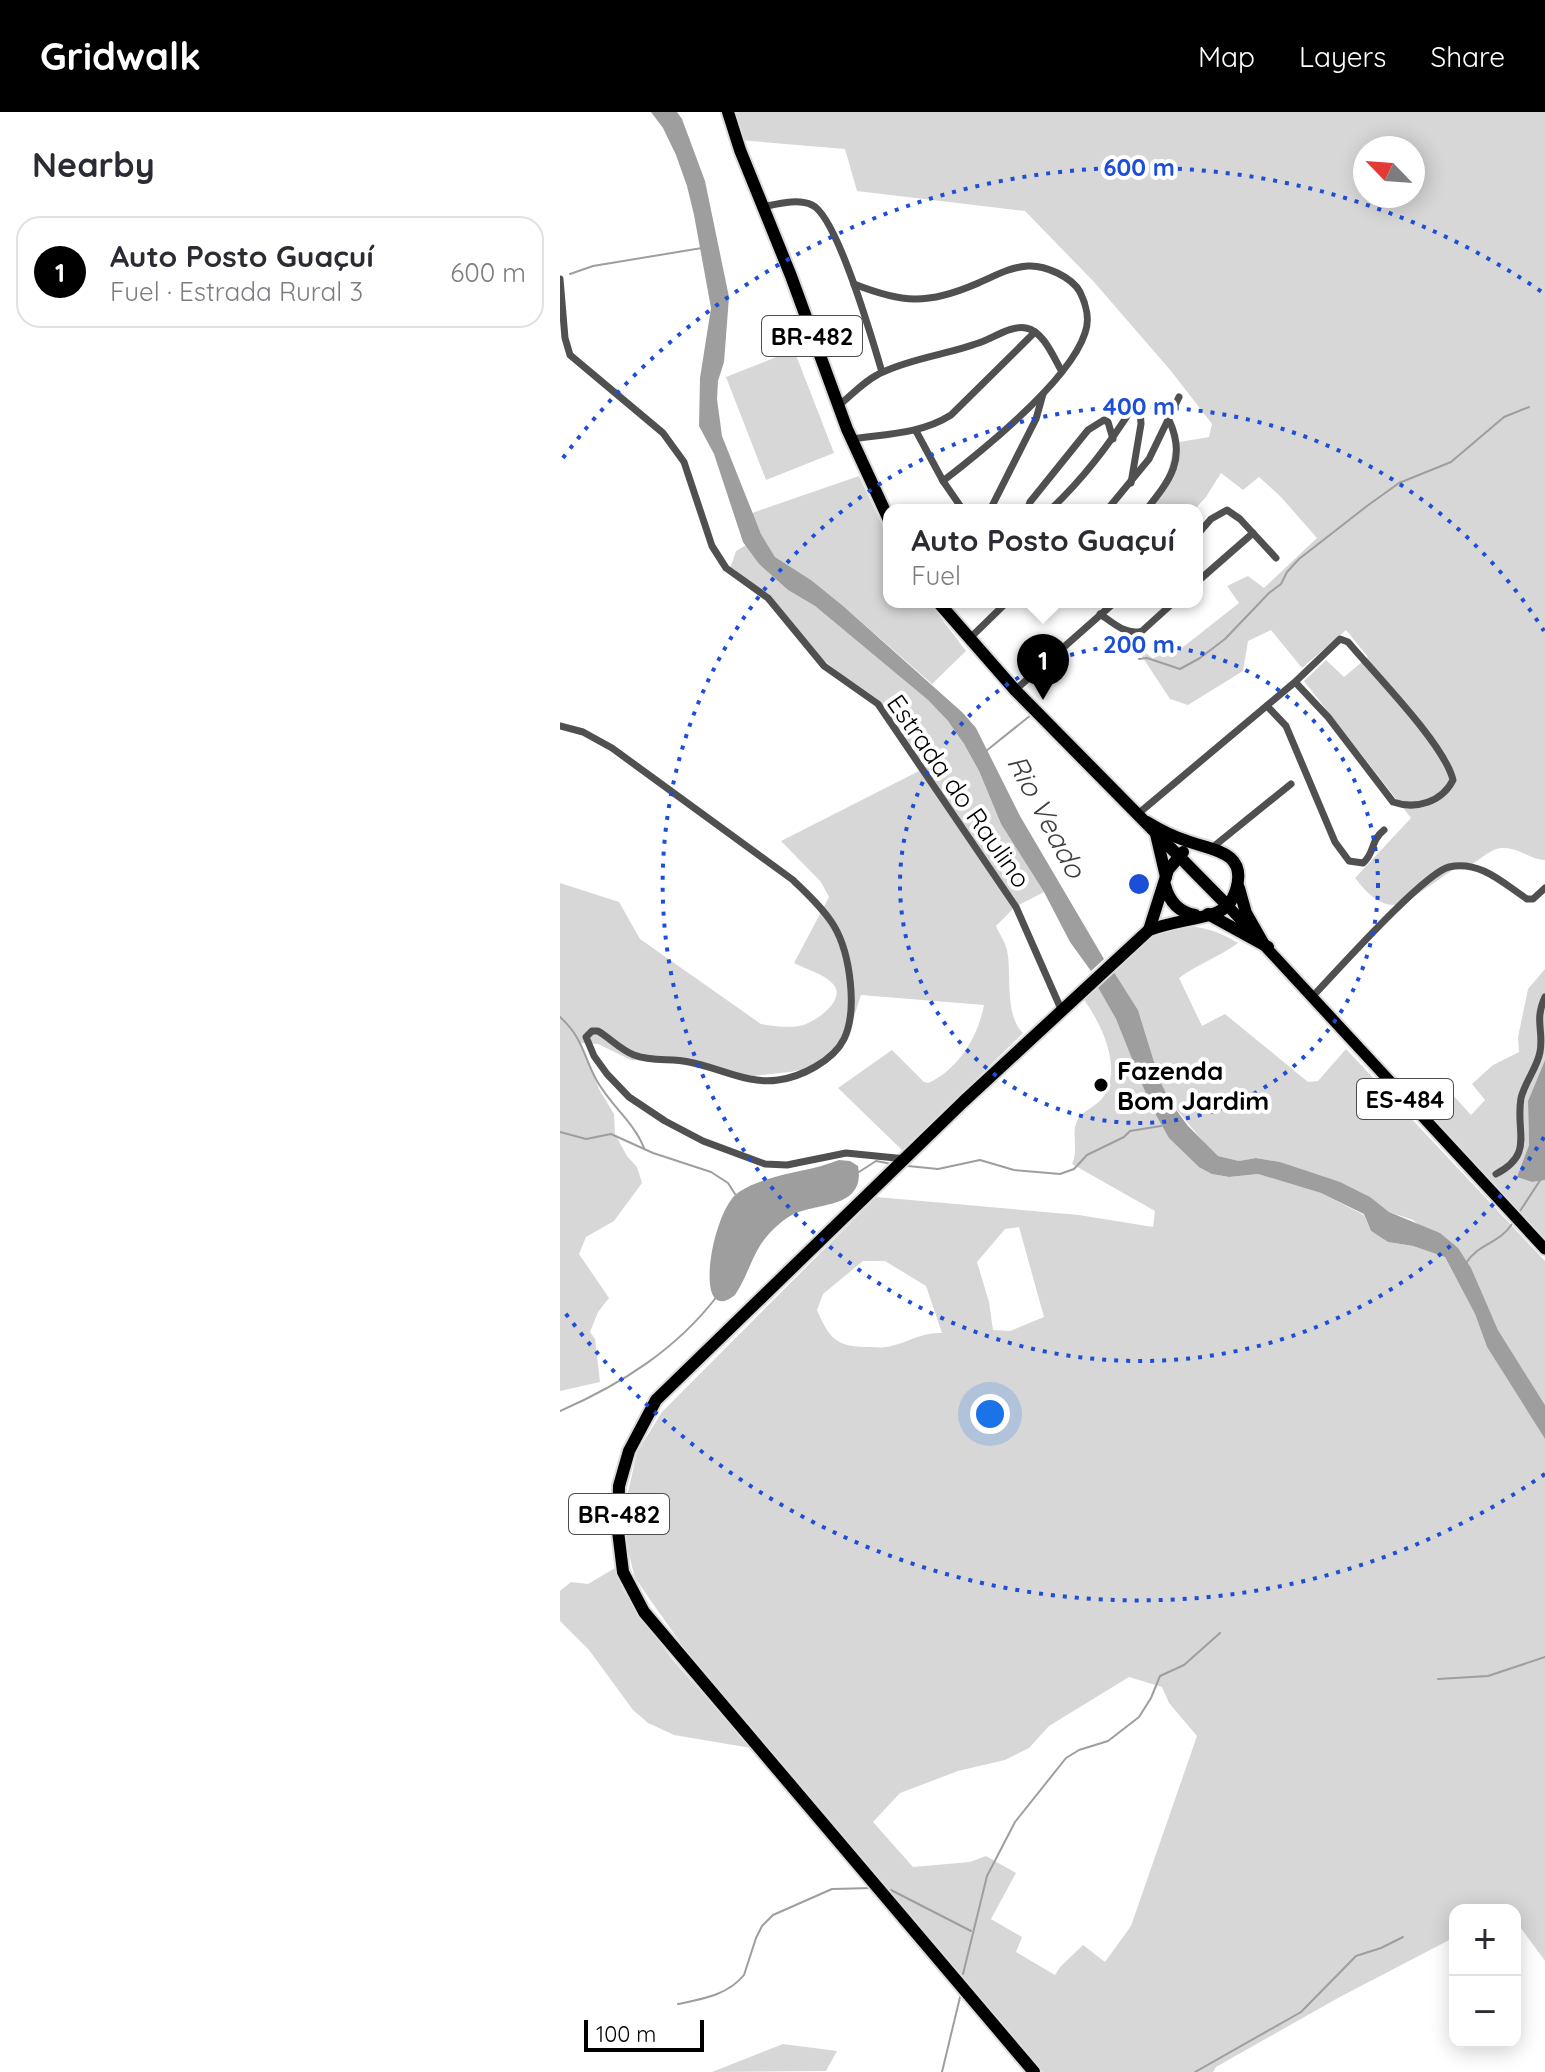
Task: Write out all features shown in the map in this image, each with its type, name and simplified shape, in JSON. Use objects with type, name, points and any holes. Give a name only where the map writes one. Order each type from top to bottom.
[{"type":"highway","name":"BR-482","points":[[728,112],[838,406],[883,507]]},
{"type":"highway","points":[[943,608],[1015,690],[1147,822],[1175,837],[1224,852],[1232,861],[1246,913],[1265,945]]},
{"type":"highway","points":[[1147,822],[1169,898],[1178,908],[1188,914],[1205,915],[1265,945]]},
{"type":"highway","name":"ES-484","points":[[1147,822],[1227,905]]},
{"type":"highway","points":[[1179,854],[1196,847],[1211,846]]},
{"type":"highway","name":"BR-482","points":[[1149,930],[1165,881],[1179,854]]},
{"type":"highway","points":[[1227,905],[1238,884]]},
{"type":"highway","name":"BR-482","points":[[1034,2072],[644,1612],[623,1572],[618,1531],[619,1486],[629,1451],[656,1400],[1061,1009],[1149,930],[1205,915],[1227,905]]},
{"type":"main road","name":"ES-484","points":[[1227,905],[1545,1249]]},
{"type":"street","points":[[762,207],[791,202],[814,205],[830,227],[854,284],[882,372]]},
{"type":"street","points":[[854,284],[894,299],[917,301],[1029,266],[1066,277],[1084,299],[1087,330],[1077,352],[1043,394],[943,481]]},
{"type":"street","points":[[560,279],[565,338],[570,355],[560,354]]},
{"type":"street","points":[[838,406],[882,372],[963,349],[1015,329],[1025,328],[1035,332],[1061,370]]},
{"type":"street","points":[[852,439],[916,431],[938,423],[951,415],[1035,332]]},
{"type":"street","name":"Estrada do Raulino","points":[[570,355],[653,424],[684,462],[712,546],[726,568],[768,598],[824,666],[878,704],[1016,907],[1061,1009]]},
{"type":"street","points":[[993,504],[1036,419],[1043,394]]},
{"type":"street","points":[[1112,504],[1149,459],[1179,397]]},
{"type":"street","points":[[1056,504],[1113,439],[1134,405],[1137,405],[1141,424],[1131,483]]},
{"type":"street","points":[[1029,504],[1088,430],[1104,420],[1108,422],[1113,439]]},
{"type":"street","points":[[1151,504],[1169,481],[1178,454],[1177,437],[1169,420]]},
{"type":"street","points":[[916,431],[959,504]]},
{"type":"street","points":[[1203,528],[1211,519],[1227,510],[1234,513],[1276,558]]},
{"type":"street","points":[[1203,577],[1253,533]]},
{"type":"street","points":[[969,639],[1001,608]]},
{"type":"street","points":[[1015,690],[1108,608]]},
{"type":"street","points":[[1100,614],[1128,632],[1135,633],[1142,631],[1167,608]]},
{"type":"street","points":[[1147,822],[1340,639],[1348,642],[1450,766],[1453,780],[1448,790],[1426,803],[1408,807],[1393,802],[1328,717],[1295,682]]},
{"type":"street","points":[[1267,706],[1286,726],[1335,842],[1349,861],[1363,863],[1369,858],[1376,837],[1384,830]]},
{"type":"street","points":[[560,726],[583,732],[625,756],[793,880],[834,927],[846,956],[850,985],[849,1018],[844,1039],[834,1053],[806,1072],[776,1081],[737,1076],[687,1061],[637,1056],[598,1031],[592,1031],[586,1037],[594,1056],[607,1074],[629,1097],[665,1121],[703,1141],[765,1164],[798,1164],[846,1153],[906,1159]]},
{"type":"street","points":[[1211,846],[1291,784]]},
{"type":"street","points":[[1313,996],[1424,882],[1448,867],[1470,867],[1492,873],[1527,899],[1533,899],[1545,888]]},
{"type":"street","points":[[1496,1174],[1511,1166],[1518,1156],[1522,1138],[1521,1099],[1540,1051],[1538,1012],[1545,997]]},
{"type":"shaded area","points":[[651,112],[677,112],[705,181],[729,297],[724,362],[717,399],[722,436],[761,534],[775,557],[842,605],[976,728],[1020,816],[1104,959],[1091,971],[1070,942],[1044,892],[1001,824],[979,771],[948,721],[928,700],[815,606],[788,590],[759,564],[743,542],[714,454],[699,426],[700,378],[711,308],[694,215],[676,155]]},
{"type":"shaded area","points":[[732,112],[1545,112],[1545,860],[1509,848],[1497,849],[1470,865],[1457,867],[1403,904],[1388,904],[1370,895],[1355,878],[1411,818],[1304,681],[1326,660],[1344,677],[1368,657],[1346,630],[1302,668],[1271,630],[1248,641],[1243,671],[1188,705],[1170,699],[1141,655],[1144,651],[1153,659],[1172,643],[1178,651],[1239,603],[1227,586],[1248,576],[1264,588],[1317,538],[1259,477],[1243,490],[1221,473],[1200,504],[1150,504],[1165,478],[1174,443],[1209,437],[1212,424],[1094,282],[1025,211],[857,191],[845,149],[740,140]]},
{"type":"shaded area","points":[[794,350],[834,453],[766,480],[726,377]]},
{"type":"shaded area","points":[[859,476],[883,526],[883,608],[934,608],[966,651],[932,684],[842,605],[775,557],[752,513]]},
{"type":"shaded area","points":[[746,545],[759,564],[788,590],[815,606],[928,700],[964,744],[1001,824],[1044,892],[1015,907],[996,926],[1007,950],[1013,1016],[1023,1033],[903,1151],[838,1088],[892,1050],[924,1082],[939,1077],[949,1070],[972,1040],[984,1005],[861,995],[850,1029],[841,1043],[816,1067],[753,1076],[666,1061],[631,1060],[598,1044],[581,1043],[599,1089],[614,1114],[615,1134],[637,1167],[642,1183],[614,1221],[586,1237],[579,1254],[609,1298],[598,1312],[590,1332],[595,1339],[600,1382],[560,1391],[560,883],[619,902],[640,939],[761,1024],[799,1026],[820,1016],[836,997],[836,990],[829,980],[794,963],[829,897],[821,882],[781,841],[921,770],[886,712],[820,657],[786,619],[730,569],[736,551]]},
{"type":"shaded area","points":[[1181,925],[1211,930],[1238,943],[1179,978],[1202,1026],[1225,1014],[1308,1082],[1318,1081],[1346,1049],[1545,1261],[1545,1405],[1498,1330],[1470,1268],[1413,1220],[1389,1212],[1360,1192],[1280,1162],[1256,1158],[1239,1161],[1218,1156],[1171,1103],[1160,1081],[1138,1010],[1112,969],[1144,942]]},
{"type":"shaded area","points":[[1112,969],[1138,1010],[1160,1081],[1171,1103],[1188,1126],[1218,1156],[1239,1161],[1256,1158],[1280,1162],[1340,1182],[1370,1197],[1389,1212],[1440,1233],[1458,1248],[1471,1268],[1498,1330],[1545,1405],[1545,1439],[1487,1347],[1475,1314],[1445,1257],[1413,1246],[1388,1242],[1371,1231],[1364,1214],[1321,1193],[1258,1174],[1229,1177],[1212,1174],[1199,1167],[1169,1138],[1151,1106],[1116,1019],[1096,984]]},
{"type":"shaded area","points":[[1545,969],[1545,1060],[1528,1101],[1529,1145],[1517,1177],[1532,1182],[1545,1180],[1545,1242],[1411,1103],[1441,1082],[1471,1115],[1485,1100],[1472,1084],[1493,1065],[1519,1052],[1518,1037],[1528,989]]},
{"type":"shaded area","points":[[1096,984],[1116,1019],[1133,1060],[1212,1174],[1229,1177],[1258,1174],[1321,1193],[1364,1215],[1371,1231],[1388,1242],[1413,1246],[1445,1257],[1475,1314],[1487,1347],[1545,1439],[1545,1961],[1521,1928],[1521,1904],[1449,1904],[1449,1940],[1338,1998],[1216,2067],[1213,2072],[1043,2072],[696,1665],[635,1578],[625,1539],[627,1497],[637,1452],[662,1412],[876,1197],[1079,1215],[1153,1227],[1155,1211],[1072,1164],[1077,1121],[1098,1103],[1109,1084],[1110,1058],[1096,1018],[1082,997]],"holes":[[[1019,1227],[1044,1317],[1010,1331],[993,1330],[989,1302],[977,1262],[1005,1229]],[[863,1261],[885,1261],[926,1286],[942,1333],[927,1334],[885,1347],[857,1347],[835,1339],[817,1310],[823,1294]],[[1129,1677],[1162,1687],[1169,1703],[1197,1736],[1131,1926],[1105,1962],[1083,1945],[1055,1975],[1016,1952],[1022,1937],[991,1919],[1016,1873],[986,1856],[970,1862],[913,1867],[873,1822],[900,1793],[958,1771],[1005,1760],[1029,1748],[1049,1726]]]},
{"type":"shaded area","points":[[1545,1060],[1545,1180],[1532,1182],[1517,1177],[1529,1145],[1528,1101]]},
{"type":"shaded area","points":[[839,1160],[858,1166],[854,1190],[837,1202],[802,1211],[782,1221],[763,1241],[735,1295],[721,1301],[713,1296],[710,1263],[714,1241],[729,1202],[739,1192],[762,1181]]},
{"type":"shaded area","points":[[615,1568],[624,1592],[672,1659],[751,1748],[674,1735],[648,1723],[633,1710],[589,1650],[560,1621],[560,1591],[571,1582],[588,1584]]},
{"type":"shaded area","points":[[783,2044],[837,2051],[826,2071],[712,2072]]},
{"type":"waterway","points":[[570,274],[593,266],[702,248]]},
{"type":"waterway","points":[[1139,659],[1147,658],[1180,669],[1200,658],[1225,639],[1281,584],[1299,559],[1367,506],[1399,483],[1451,462],[1504,417],[1529,407]]},
{"type":"waterway","points":[[986,751],[1031,715]]},
{"type":"waterway","points":[[560,1017],[579,1040],[592,1072],[644,1148]]},
{"type":"waterway","points":[[908,1166],[938,1169],[980,1160],[1014,1170],[1060,1174],[1074,1169],[1087,1155],[1130,1131],[1161,1126]]},
{"type":"waterway","points":[[560,1132],[586,1139],[611,1134],[653,1153],[711,1172],[728,1183],[735,1194]]},
{"type":"waterway","points":[[859,1172],[876,1161],[892,1164]]},
{"type":"waterway","points":[[1520,1211],[1541,1179]]},
{"type":"waterway","points":[[1466,1263],[1512,1224]]},
{"type":"waterway","points":[[560,1411],[605,1389],[647,1363],[685,1332],[718,1295]]},
{"type":"waterway","points":[[963,1974],[987,1876],[1015,1822],[1066,1758],[1079,1750],[1108,1741],[1139,1717],[1160,1676],[1184,1665],[1220,1633]]},
{"type":"waterway","points":[[1438,1679],[1488,1676],[1545,1657]]},
{"type":"waterway","points":[[678,2004],[714,1995],[738,1982],[744,1975],[762,1926],[773,1915],[832,1889],[872,1888]]},
{"type":"waterway","points":[[891,1890],[971,1931]]},
{"type":"waterway","points":[[1195,2072],[1301,2012],[1356,1956],[1403,1937]]},
{"type":"waterway","points":[[942,2072],[961,1993]]},
{"type":"place","name":"Auto Posto Guaçuí","points":[[1043,700]]},
{"type":"place","name":"Fazenda Bom Jardim","points":[[1101,1085]]},
{"type":"water label","name":"Rio Veado","points":[[1047,816]]}]
